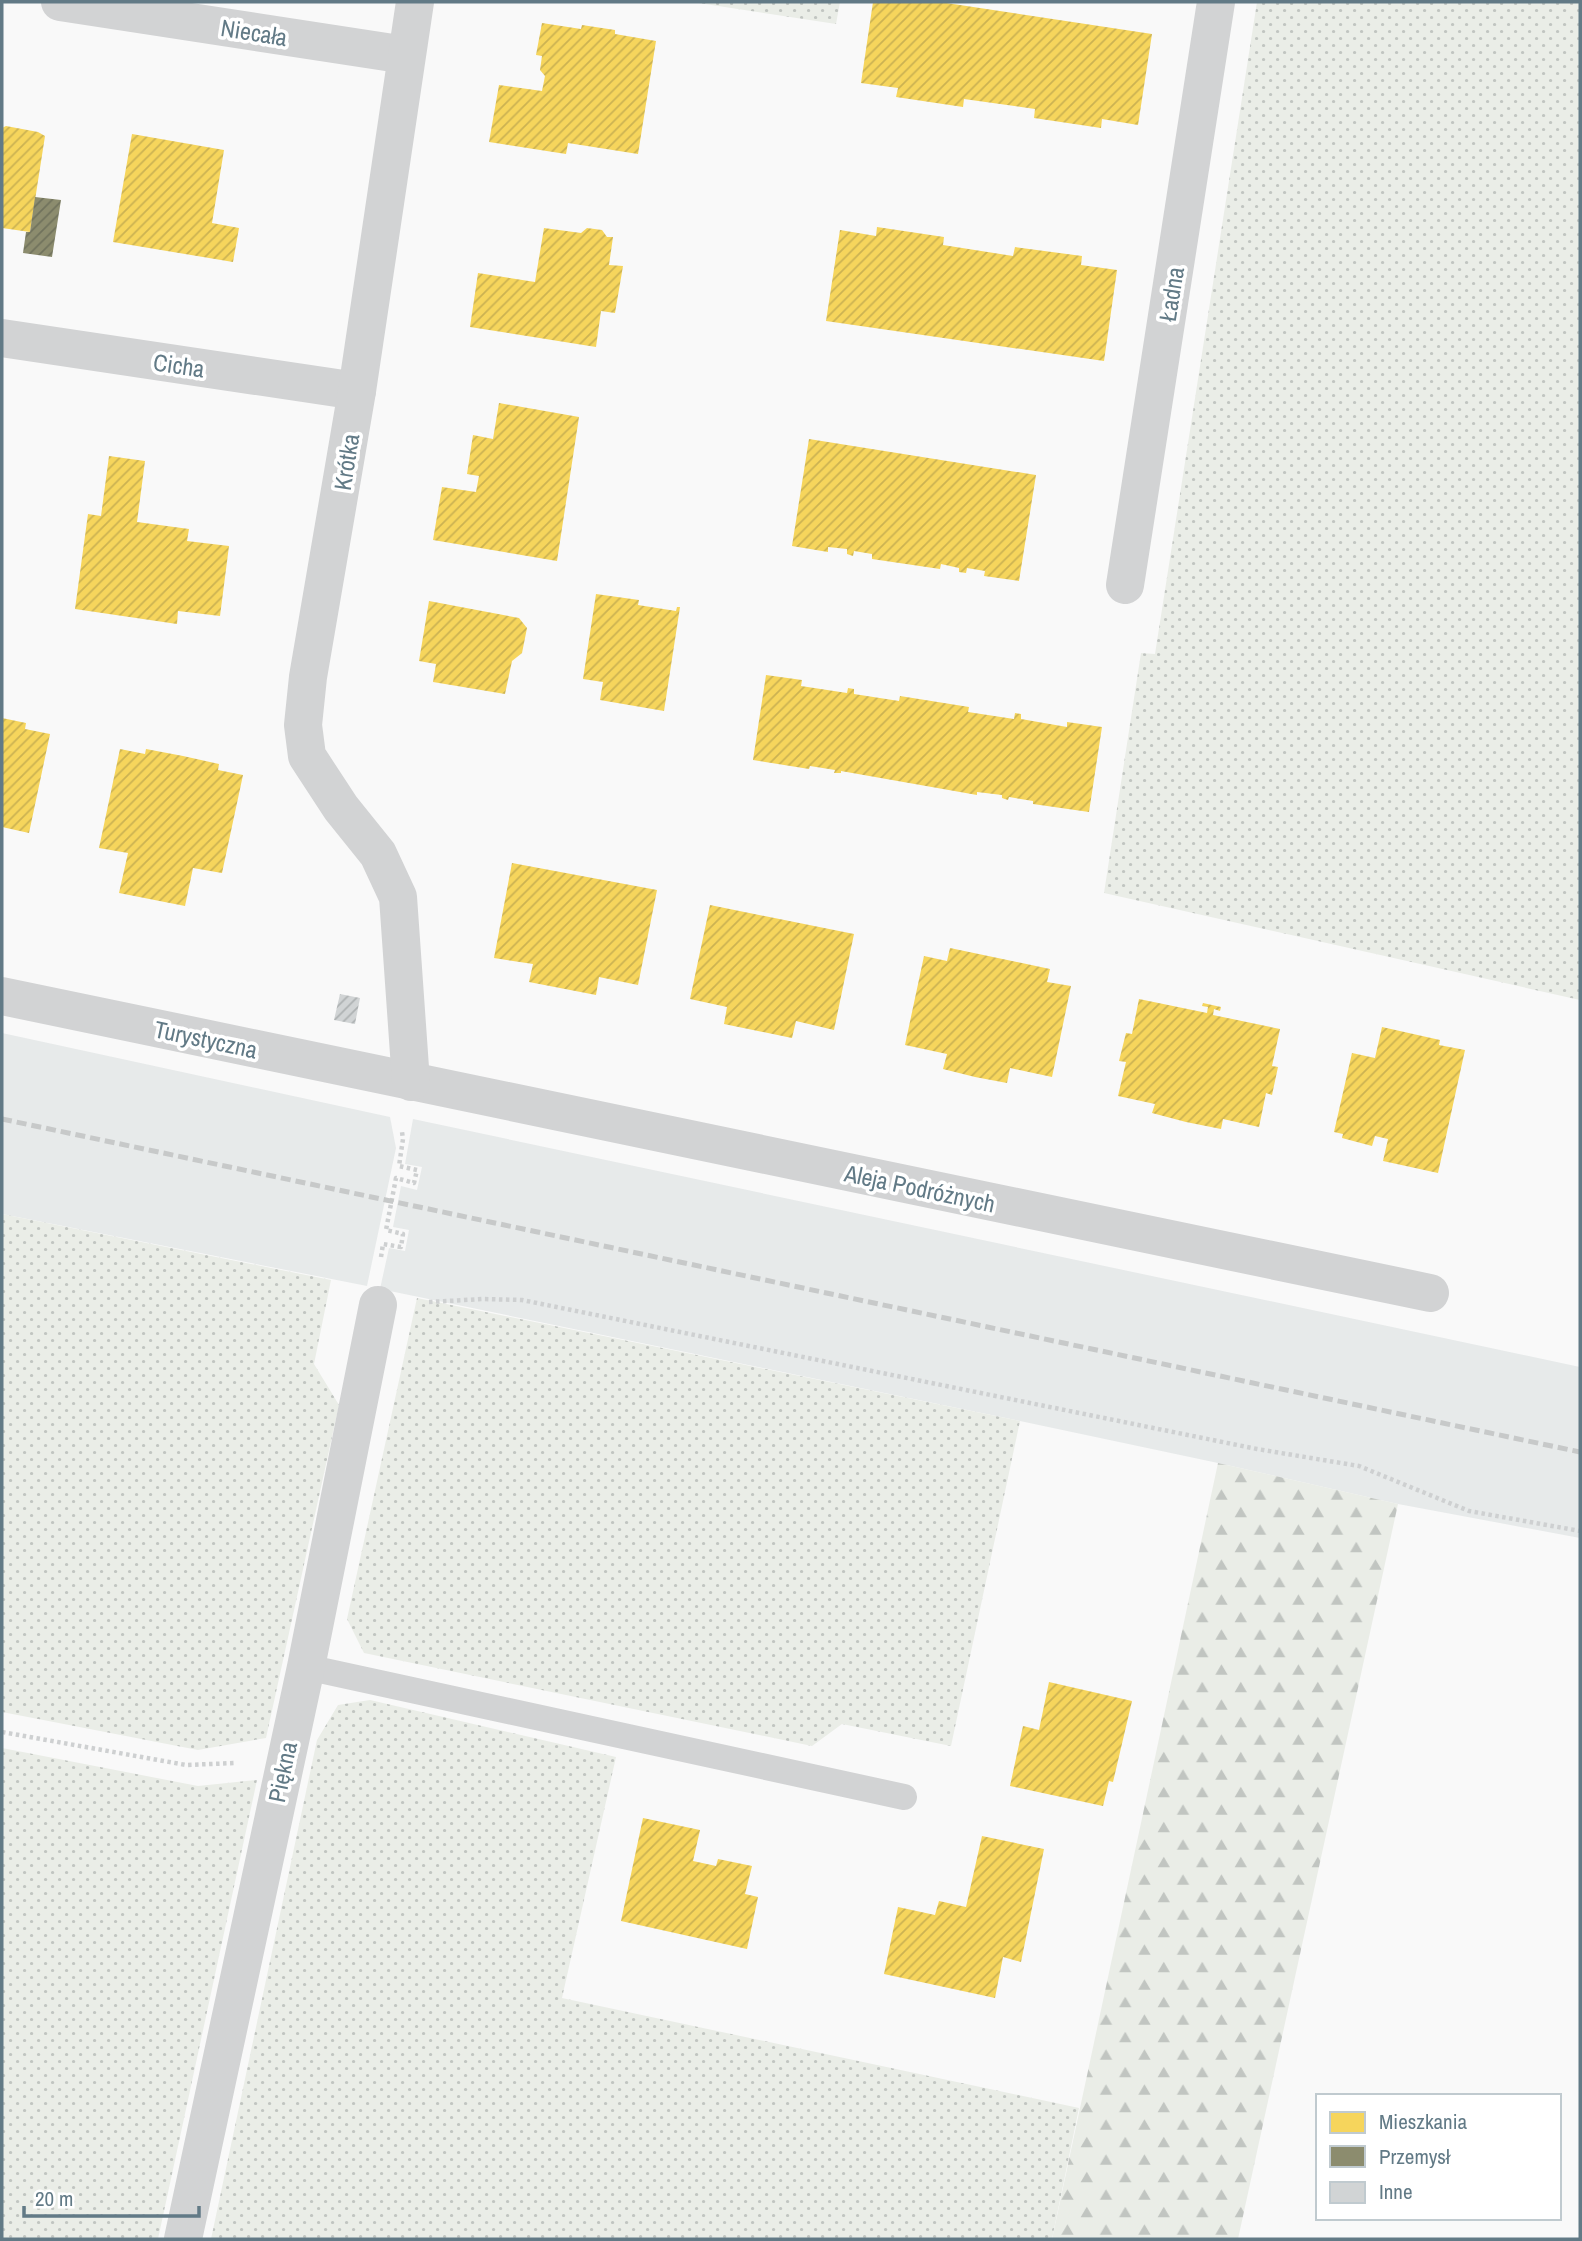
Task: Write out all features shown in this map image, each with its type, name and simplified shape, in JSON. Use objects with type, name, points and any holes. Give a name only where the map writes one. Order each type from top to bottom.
[{"type":"street","name":"Niecała","points":[[60,2],[406,55]]},
{"type":"street","name":"Krótka","points":[[411,1082],[398,897],[377,854],[341,808],[307,756],[303,724],[308,677],[357,391],[415,2]]},
{"type":"street","name":"Ładna","points":[[1125,585],[1216,2]]},
{"type":"street","name":"Cicha","points":[[2,338],[357,391]]},
{"type":"street","name":"Turystyczna","points":[[2,996],[411,1082]]},
{"type":"street","name":"Aleja Podróżnych","points":[[411,1082],[1430,1293]]},
{"type":"street","name":"Piękna","points":[[184,2239],[306,1667],[377,1305]]},
{"type":"lane","points":[[306,1667],[904,1797]]},
{"type":"path","points":[[402,1149],[398,1166],[417,1170],[414,1182],[396,1178],[386,1230],[403,1234],[401,1247],[383,1244],[374,1292],[377,1305],[482,1298],[522,1300],[1257,1449],[1359,1466],[1469,1511],[1580,1531]]},
{"type":"path","points":[[2,1732],[187,1765],[285,1761]]},
{"type":"shaded area","points":[[2,1033],[390,1117],[396,1148],[367,1286],[2,1214]]},
{"type":"shaded area","points":[[413,1119],[1580,1367],[1580,1538],[1398,1504],[1020,1421],[380,1289],[389,1248],[405,1251],[409,1230],[393,1227],[401,1186],[417,1190],[422,1167],[405,1164]]},
{"type":"green space","points":[[692,2],[840,2],[836,24]]},
{"type":"green space","points":[[1257,2],[1580,2],[1580,1000],[1104,893],[1141,653],[1155,654]]},
{"type":"green space","points":[[2,1214],[331,1280],[314,1364],[339,1405],[266,1738],[198,1750],[2,1712]]},
{"type":"green space","points":[[417,1298],[1020,1421],[951,1746],[842,1724],[812,1746],[364,1653],[347,1619]]},
{"type":"green space","points":[[1218,1463],[1398,1504],[1238,2239],[1052,2239]]},
{"type":"green space","points":[[370,1700],[616,1757],[562,1998],[1079,2108],[1052,2239],[211,2239],[317,1740],[338,1705]]},
{"type":"green space","points":[[2,1748],[198,1786],[257,1780],[158,2239],[2,2239]]},
{"type":"building: Mieszkania","points":[[873,2],[940,2],[1152,34],[1138,125],[1102,119],[1101,128],[1034,118],[1035,109],[964,99],[963,107],[896,97],[898,88],[861,83]]},
{"type":"building: Mieszkania","points":[[542,23],[581,29],[582,25],[615,30],[615,34],[656,41],[638,154],[568,143],[566,154],[489,142],[499,85],[542,91],[545,76],[540,70],[542,56],[536,55]]},
{"type":"building: Mieszkania","points":[[6,126],[38,132],[45,136],[30,232],[2,228],[2,128]]},
{"type":"building: Mieszkania","points":[[132,134],[224,150],[212,223],[239,228],[233,262],[113,242]]},
{"type":"building: Mieszkania","points":[[877,227],[944,237],[943,245],[1013,256],[1015,247],[1082,256],[1081,265],[1117,270],[1104,361],[826,321],[840,230],[876,236]]},
{"type":"building: Mieszkania","points":[[544,228],[581,233],[587,228],[602,230],[607,237],[613,237],[609,265],[623,266],[615,313],[601,311],[596,347],[470,327],[478,273],[535,282]]},
{"type":"building: Mieszkania","points":[[499,403],[579,417],[557,561],[433,540],[442,487],[476,492],[479,476],[467,474],[473,435],[493,439]]},
{"type":"building: Mieszkania","points":[[809,439],[1036,475],[1019,581],[984,576],[985,571],[967,568],[966,573],[959,572],[959,568],[941,564],[940,569],[872,559],[872,554],[854,551],[853,556],[847,554],[847,549],[828,547],[828,552],[792,546]]},
{"type":"building: Mieszkania","points":[[109,456],[145,461],[137,522],[189,529],[187,541],[229,546],[220,616],[178,611],[177,624],[75,609],[88,514],[101,516]]},
{"type":"building: Mieszkania","points":[[596,594],[639,600],[638,605],[676,611],[677,607],[680,607],[664,711],[600,700],[603,682],[583,679]]},
{"type":"building: Mieszkania","points":[[429,601],[519,618],[527,628],[522,653],[512,661],[505,694],[433,682],[436,664],[419,661]]},
{"type":"building: Mieszkania","points":[[766,675],[802,680],[801,686],[847,693],[848,688],[854,689],[854,694],[899,701],[900,696],[969,707],[968,712],[1014,719],[1015,713],[1021,714],[1021,719],[1067,727],[1067,722],[1102,727],[1089,812],[1033,804],[1033,801],[1009,797],[1008,800],[1002,798],[1002,795],[977,792],[977,795],[841,771],[834,773],[835,770],[810,766],[809,769],[753,760]]},
{"type":"building: Mieszkania","points":[[2,718],[26,723],[25,729],[50,734],[29,833],[2,827]]},
{"type":"building: Mieszkania","points":[[120,749],[145,754],[146,749],[183,756],[219,764],[218,770],[243,775],[222,873],[193,868],[185,906],[119,893],[128,853],[99,848]]},
{"type":"building: Mieszkania","points":[[512,863],[657,890],[638,985],[599,977],[596,995],[529,982],[533,964],[494,958]]},
{"type":"building: Mieszkania","points":[[710,905],[854,934],[834,1030],[796,1021],[792,1038],[724,1024],[727,1007],[690,999]]},
{"type":"building: Mieszkania","points":[[950,948],[1050,969],[1047,982],[1071,986],[1052,1077],[1010,1068],[1007,1083],[975,1077],[943,1069],[947,1054],[905,1045],[924,956],[947,961]]},
{"type":"building: Mieszkania","points":[[1139,999],[1207,1013],[1208,1007],[1202,1006],[1203,1003],[1221,1007],[1220,1011],[1214,1009],[1213,1015],[1280,1029],[1272,1066],[1278,1067],[1272,1095],[1266,1093],[1259,1127],[1223,1119],[1221,1129],[1186,1122],[1152,1113],[1155,1104],[1118,1096],[1126,1062],[1119,1061],[1126,1033],[1132,1034]]},
{"type":"building: Mieszkania","points":[[1382,1027],[1440,1040],[1439,1045],[1465,1050],[1438,1173],[1383,1161],[1388,1139],[1375,1136],[1372,1146],[1342,1138],[1343,1134],[1334,1132],[1352,1053],[1375,1058]]},
{"type":"building: Mieszkania","points":[[1049,1682],[1132,1701],[1113,1782],[1109,1781],[1103,1806],[1010,1786],[1023,1726],[1039,1730]]},
{"type":"building: Mieszkania","points":[[643,1818],[700,1830],[693,1861],[716,1866],[718,1859],[752,1866],[745,1894],[758,1897],[747,1949],[621,1921]]},
{"type":"building: Mieszkania","points":[[982,1836],[1044,1849],[1021,1962],[1003,1957],[995,1998],[884,1974],[898,1907],[935,1915],[939,1901],[966,1907]]},
{"type":"building: Przemysł","points":[[35,197],[61,200],[52,257],[23,253],[26,232],[30,232]]},
{"type":"building: Inne","points":[[340,994],[360,998],[355,1024],[334,1020]]},
{"type":"railway","points":[[2,1119],[1580,1452]]}]
